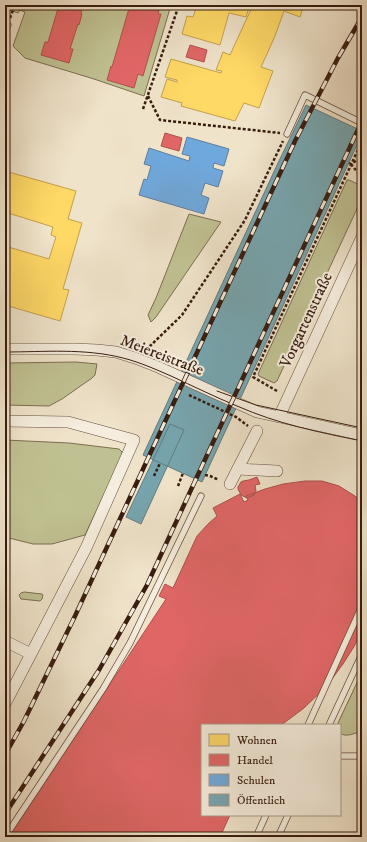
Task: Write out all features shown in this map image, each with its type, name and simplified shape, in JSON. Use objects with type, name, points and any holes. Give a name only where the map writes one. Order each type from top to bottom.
[{"type":"street","name":"Vorgartenstraße","points":[[279,417],[362,237]]},
{"type":"street","name":"Meiereistraße","points":[[5,349],[75,349],[116,352],[158,367],[258,412],[362,435]]},
{"type":"street","points":[[5,421],[68,422],[134,440],[86,548],[5,704]]},
{"type":"street","points":[[230,484],[257,431]]},
{"type":"street","points":[[238,469],[277,471]]},
{"type":"street","points":[[5,641],[31,654]]},
{"type":"lane","points":[[286,134],[305,95],[362,123]]},
{"type":"lane","points":[[5,837],[103,688],[130,643],[201,496]]},
{"type":"lane","points":[[308,724],[362,606]]},
{"type":"lane","points":[[330,724],[362,654]]},
{"type":"lane","points":[[341,756],[362,756]]},
{"type":"lane","points":[[256,837],[266,816]]},
{"type":"lane","points":[[278,837],[288,816]]},
{"type":"path","points":[[5,51],[6,24],[15,5]]},
{"type":"path","points":[[144,109],[179,5]]},
{"type":"path","points":[[146,350],[182,314],[245,220],[286,134],[160,120],[148,96]]},
{"type":"path","points":[[277,391],[253,377],[350,164],[362,141]]},
{"type":"path","points":[[350,164],[362,157]]},
{"type":"path","points":[[350,164],[362,178]]},
{"type":"path","points":[[187,395],[236,417],[257,431]]},
{"type":"path","points":[[154,476],[160,463]]},
{"type":"path","points":[[178,486],[184,473]]},
{"type":"green space","points":[[5,5],[171,5],[144,96],[25,58],[13,46],[25,12],[20,10],[18,13],[5,8]]},
{"type":"green space","points":[[347,180],[362,186],[362,198],[277,381],[274,383],[259,376],[258,374]]},
{"type":"green space","points":[[189,214],[221,222],[156,317],[151,322],[148,315]]},
{"type":"green space","points":[[76,362],[97,364],[95,375],[62,399],[49,406],[5,405],[5,363]]},
{"type":"green space","points":[[5,440],[69,443],[119,449],[122,452],[122,456],[85,535],[52,544],[33,544],[5,537]]},
{"type":"green space","points":[[24,592],[42,594],[42,599],[40,601],[21,599],[19,595]]},
{"type":"green space","points":[[362,672],[362,731],[351,735],[342,734],[341,724],[338,723]]},
{"type":"building: Wohnen","points":[[197,5],[250,5],[246,17],[229,13],[220,45],[182,34],[187,16],[193,17]]},
{"type":"building: Wohnen","points":[[253,5],[304,5],[300,17],[284,11],[261,67],[273,71],[259,108],[244,103],[235,121],[181,106],[182,103],[161,97],[167,79],[177,82],[177,80],[165,77],[171,59],[221,73],[222,71],[216,70],[223,52],[230,55]]},
{"type":"building: Wohnen","points":[[5,171],[76,191],[68,219],[82,223],[63,289],[69,290],[60,321],[5,305],[5,246],[49,259],[56,237],[51,235],[53,227],[5,212]]},
{"type":"building: Handel","points":[[59,5],[83,5],[79,25],[78,24],[70,49],[73,49],[69,63],[41,55],[45,42],[48,42]]},
{"type":"building: Handel","points":[[130,5],[160,5],[158,14],[161,14],[143,76],[138,74],[134,88],[107,80]]},
{"type":"building: Handel","points":[[190,45],[207,50],[204,62],[186,57]]},
{"type":"building: Handel","points":[[165,133],[182,138],[179,151],[161,146]]},
{"type":"building: Handel","points":[[257,477],[260,484],[255,485],[256,491],[254,495],[247,498],[241,495],[238,487],[241,482]]},
{"type":"building: Handel","points":[[305,481],[322,481],[339,486],[355,496],[362,504],[362,629],[355,645],[326,687],[304,708],[284,723],[201,724],[201,816],[230,816],[220,837],[9,837],[166,599],[159,596],[165,584],[173,588],[197,536],[217,516],[213,508],[240,494],[244,502],[248,500],[246,496],[283,484]]},
{"type":"building: Schulen","points":[[187,137],[229,149],[224,166],[214,163],[213,168],[223,171],[218,187],[205,183],[201,195],[209,198],[204,214],[139,195],[144,179],[147,180],[151,166],[144,164],[149,148],[189,161],[190,156],[182,154]]},
{"type":"building: Öffentlich","points":[[306,105],[362,131],[362,134],[202,482],[143,455]]},
{"type":"building: Öffentlich","points":[[170,424],[184,430],[141,524],[126,517]]},
{"type":"tram line","points":[[5,352],[79,352],[123,358],[153,368],[229,403],[268,418],[314,431],[362,441]]},
{"type":"tram line","points":[[217,391],[256,405],[362,428]]},
{"type":"railway","points":[[5,755],[24,721],[75,616],[295,141],[338,58],[362,17]]},
{"type":"railway","points":[[5,814],[99,670],[147,585],[362,121]]}]
